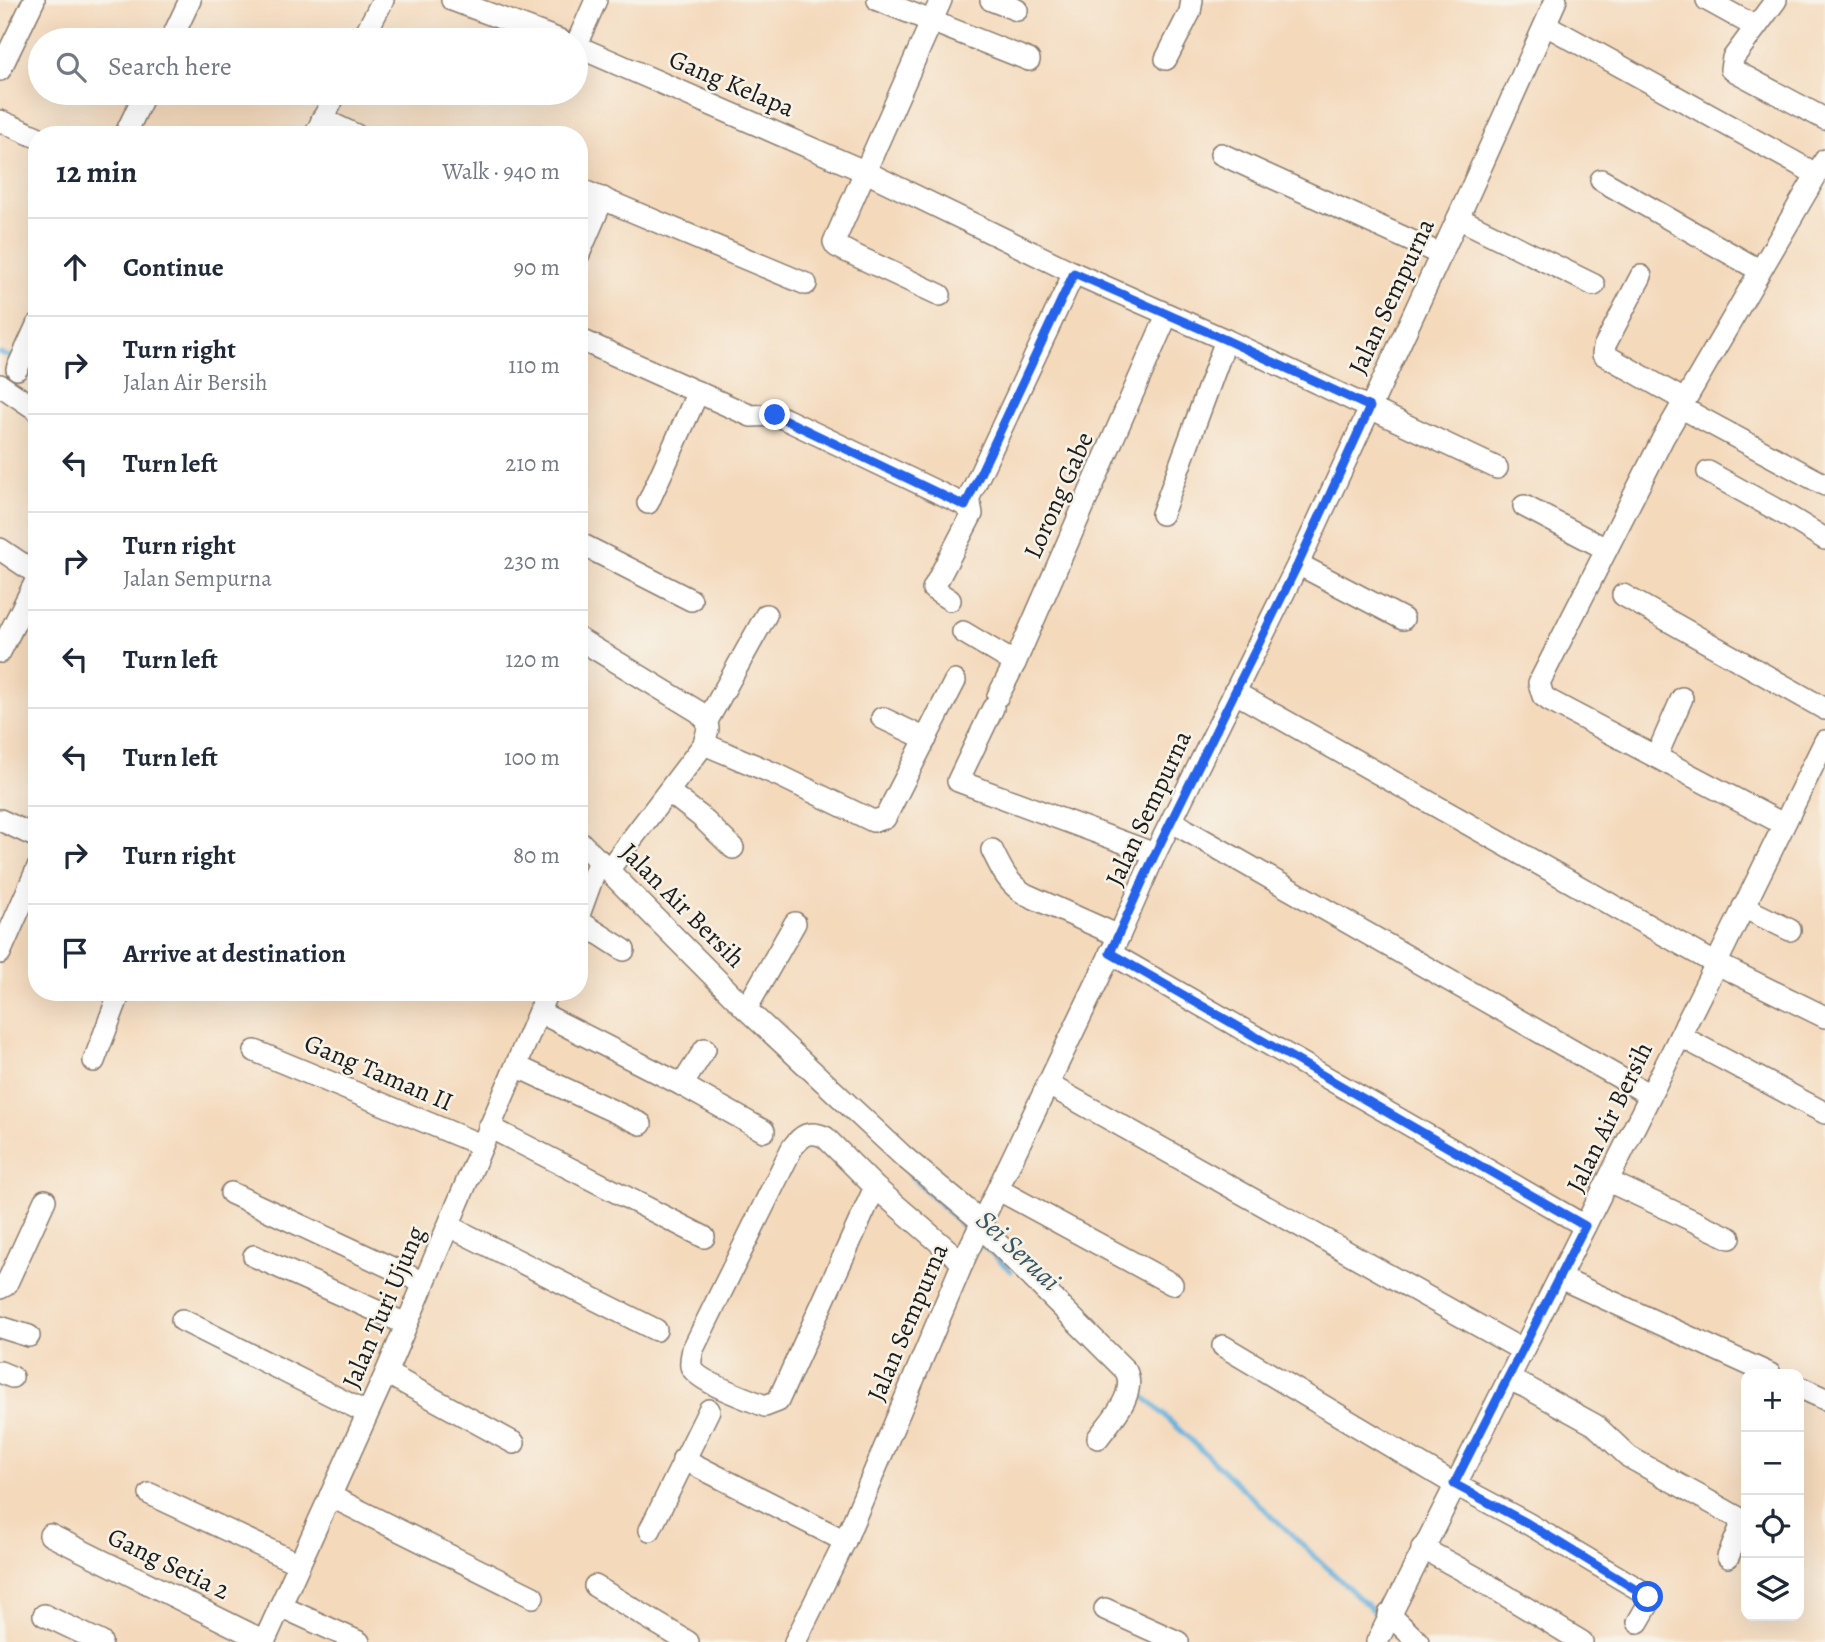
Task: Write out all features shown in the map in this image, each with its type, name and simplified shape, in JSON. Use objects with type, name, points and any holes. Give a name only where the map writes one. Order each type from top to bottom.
[{"type":"street","points":[[0,70],[34,0]]},
{"type":"street","points":[[177,28],[190,0]]},
{"type":"street","points":[[368,28],[383,0]]},
{"type":"street","points":[[452,0],[528,28]]},
{"type":"street","points":[[584,28],[596,0]]},
{"type":"street","points":[[878,0],[1029,60]]},
{"type":"street","points":[[940,295],[835,244],[834,240],[941,0]]},
{"type":"street","points":[[991,0],[1017,10]]},
{"type":"street","points":[[1166,59],[1190,12],[1192,0]]},
{"type":"street","name":"Jalan Sempurna","points":[[795,1642],[845,1541],[964,1259],[975,1219],[999,1190],[1155,854],[1298,564],[1556,0]]},
{"type":"street","points":[[1707,0],[1756,27]]},
{"type":"street","points":[[1776,0],[1733,58],[1731,69],[1825,119]]},
{"type":"street","points":[[1545,25],[1821,167],[1682,404],[1541,676],[1539,689],[1550,701],[1657,755],[1783,824]]},
{"type":"street","name":"Gang Kelapa","points":[[588,51],[866,172],[1074,273],[1226,340],[1497,468]]},
{"type":"street","points":[[129,126],[139,105]]},
{"type":"street","points":[[320,126],[330,105]]},
{"type":"street","points":[[0,121],[28,133]]},
{"type":"street","points":[[1221,154],[1440,254]]},
{"type":"street","points":[[1601,180],[1759,270]]},
{"type":"street","points":[[588,192],[806,284]]},
{"type":"street","points":[[588,233],[603,198]]},
{"type":"street","points":[[1458,218],[1594,285]]},
{"type":"street","points":[[965,506],[1074,273]]},
{"type":"street","points":[[1641,276],[1604,346],[1603,354],[1682,404],[1825,485]]},
{"type":"street","name":"Lorong Gabe","points":[[1155,854],[958,781],[1015,663],[1167,315]]},
{"type":"street","points":[[1162,514],[1226,340]]},
{"type":"street","points":[[588,343],[751,416],[775,415],[785,419],[971,508],[972,514],[933,589],[950,600]]},
{"type":"street","points":[[19,363],[28,344]]},
{"type":"street","points":[[0,385],[28,404]]},
{"type":"street","points":[[648,503],[698,392]]},
{"type":"street","points":[[1708,472],[1825,539]]},
{"type":"street","points":[[1524,506],[1606,550]]},
{"type":"street","points":[[588,548],[691,600]]},
{"type":"street","points":[[0,549],[28,568]]},
{"type":"street","points":[[1298,564],[1403,619]]},
{"type":"street","points":[[1623,595],[1825,709]]},
{"type":"street","points":[[0,652],[28,597]]},
{"type":"street","points":[[588,897],[604,865],[669,792],[706,734],[766,615]]},
{"type":"street","points":[[963,632],[1015,663]]},
{"type":"street","points":[[588,644],[699,712],[706,734],[780,776],[873,821],[885,818],[955,681]]},
{"type":"street","points":[[1234,692],[1716,964],[1825,1017]]},
{"type":"street","points":[[1657,755],[1682,698]]},
{"type":"street","points":[[882,718],[926,739]]},
{"type":"street","name":"Jalan Air Bersih","points":[[1384,1625],[1560,1278],[1783,824],[1820,766],[1825,741]]},
{"type":"street","points":[[669,792],[700,816],[733,848]]},
{"type":"street","points":[[0,820],[28,833]]},
{"type":"street","points":[[1173,821],[1650,1095]]},
{"type":"street","name":"Jalan Air Bersih","points":[[588,850],[746,1009],[903,1156],[975,1219],[1122,1365],[1128,1385],[1122,1406],[1098,1438]]},
{"type":"street","points":[[992,850],[1004,876],[1013,887],[1114,944],[1585,1226]]},
{"type":"street","points":[[0,953],[5,928],[28,889]]},
{"type":"street","points":[[1743,907],[1790,930]]},
{"type":"street","points":[[746,1009],[795,923]]},
{"type":"street","points":[[588,927],[624,950]]},
{"type":"street","points":[[94,1061],[117,1001]]},
{"type":"street","points":[[543,1002],[764,1131]]},
{"type":"street","name":"Jalan Turi Ujung","points":[[264,1642],[386,1373],[543,1002]]},
{"type":"street","points":[[1680,1037],[1825,1113]]},
{"type":"street","points":[[682,1085],[705,1049]]},
{"type":"street","name":"Gang Taman II","points":[[255,1051],[485,1136],[704,1237]]},
{"type":"street","points":[[516,1066],[641,1124]]},
{"type":"street","points":[[1047,1084],[1522,1350]]},
{"type":"street","points":[[875,1187],[778,1401],[765,1406],[695,1373],[691,1366],[693,1349],[792,1148],[800,1137],[808,1133],[825,1137],[875,1187],[964,1259]]},
{"type":"street","points":[[1608,1181],[1730,1238]]},
{"type":"street","points":[[999,1190],[1172,1284]]},
{"type":"street","points":[[231,1193],[425,1283]]},
{"type":"street","points":[[0,1288],[6,1285],[45,1200]]},
{"type":"street","points":[[449,1226],[656,1330]]},
{"type":"street","points":[[254,1255],[406,1324]]},
{"type":"street","points":[[1560,1278],[1759,1369]]},
{"type":"street","points":[[182,1320],[368,1413]]},
{"type":"street","points":[[0,1326],[29,1336]]},
{"type":"street","points":[[1223,1346],[1454,1484],[1527,1523],[1645,1593],[1649,1603],[1638,1622]]},
{"type":"street","points":[[386,1373],[514,1443]]},
{"type":"street","points":[[1508,1379],[1595,1424],[1629,1457],[1737,1517],[1741,1526],[1728,1557]]},
{"type":"street","points":[[1804,1389],[1825,1399]]},
{"type":"street","points":[[650,1530],[709,1410]]},
{"type":"street","points":[[683,1459],[845,1541]]},
{"type":"street","points":[[150,1494],[299,1564]]},
{"type":"street","points":[[330,1496],[533,1597]]},
{"type":"street","name":"Gang Setia 2","points":[[50,1535],[264,1642]]},
{"type":"street","points":[[1422,1548],[1523,1605],[1581,1642]]},
{"type":"street","points":[[595,1586],[688,1642]]},
{"type":"street","points":[[280,1606],[359,1642]]},
{"type":"street","points":[[1105,1609],[1178,1642]]},
{"type":"street","points":[[44,1615],[101,1642]]},
{"type":"street","points":[[1384,1625],[1418,1642]]},
{"type":"waterway","name":"Sei Seruai","points":[[0,353],[18,360]]},
{"type":"waterway","name":"Sei Seruai","points":[[909,1174],[970,1233]]},
{"type":"waterway","name":"Sei Seruai","points":[[977,1240],[1011,1271]]},
{"type":"waterway","name":"Sei Seruai","points":[[1135,1388],[1384,1621]]},
{"type":"route","points":[[775,415],[965,506],[1074,273],[1370,407],[1298,564],[1155,854],[1110,953],[1585,1226],[1454,1484],[1579,1553],[1648,1597]]}]
